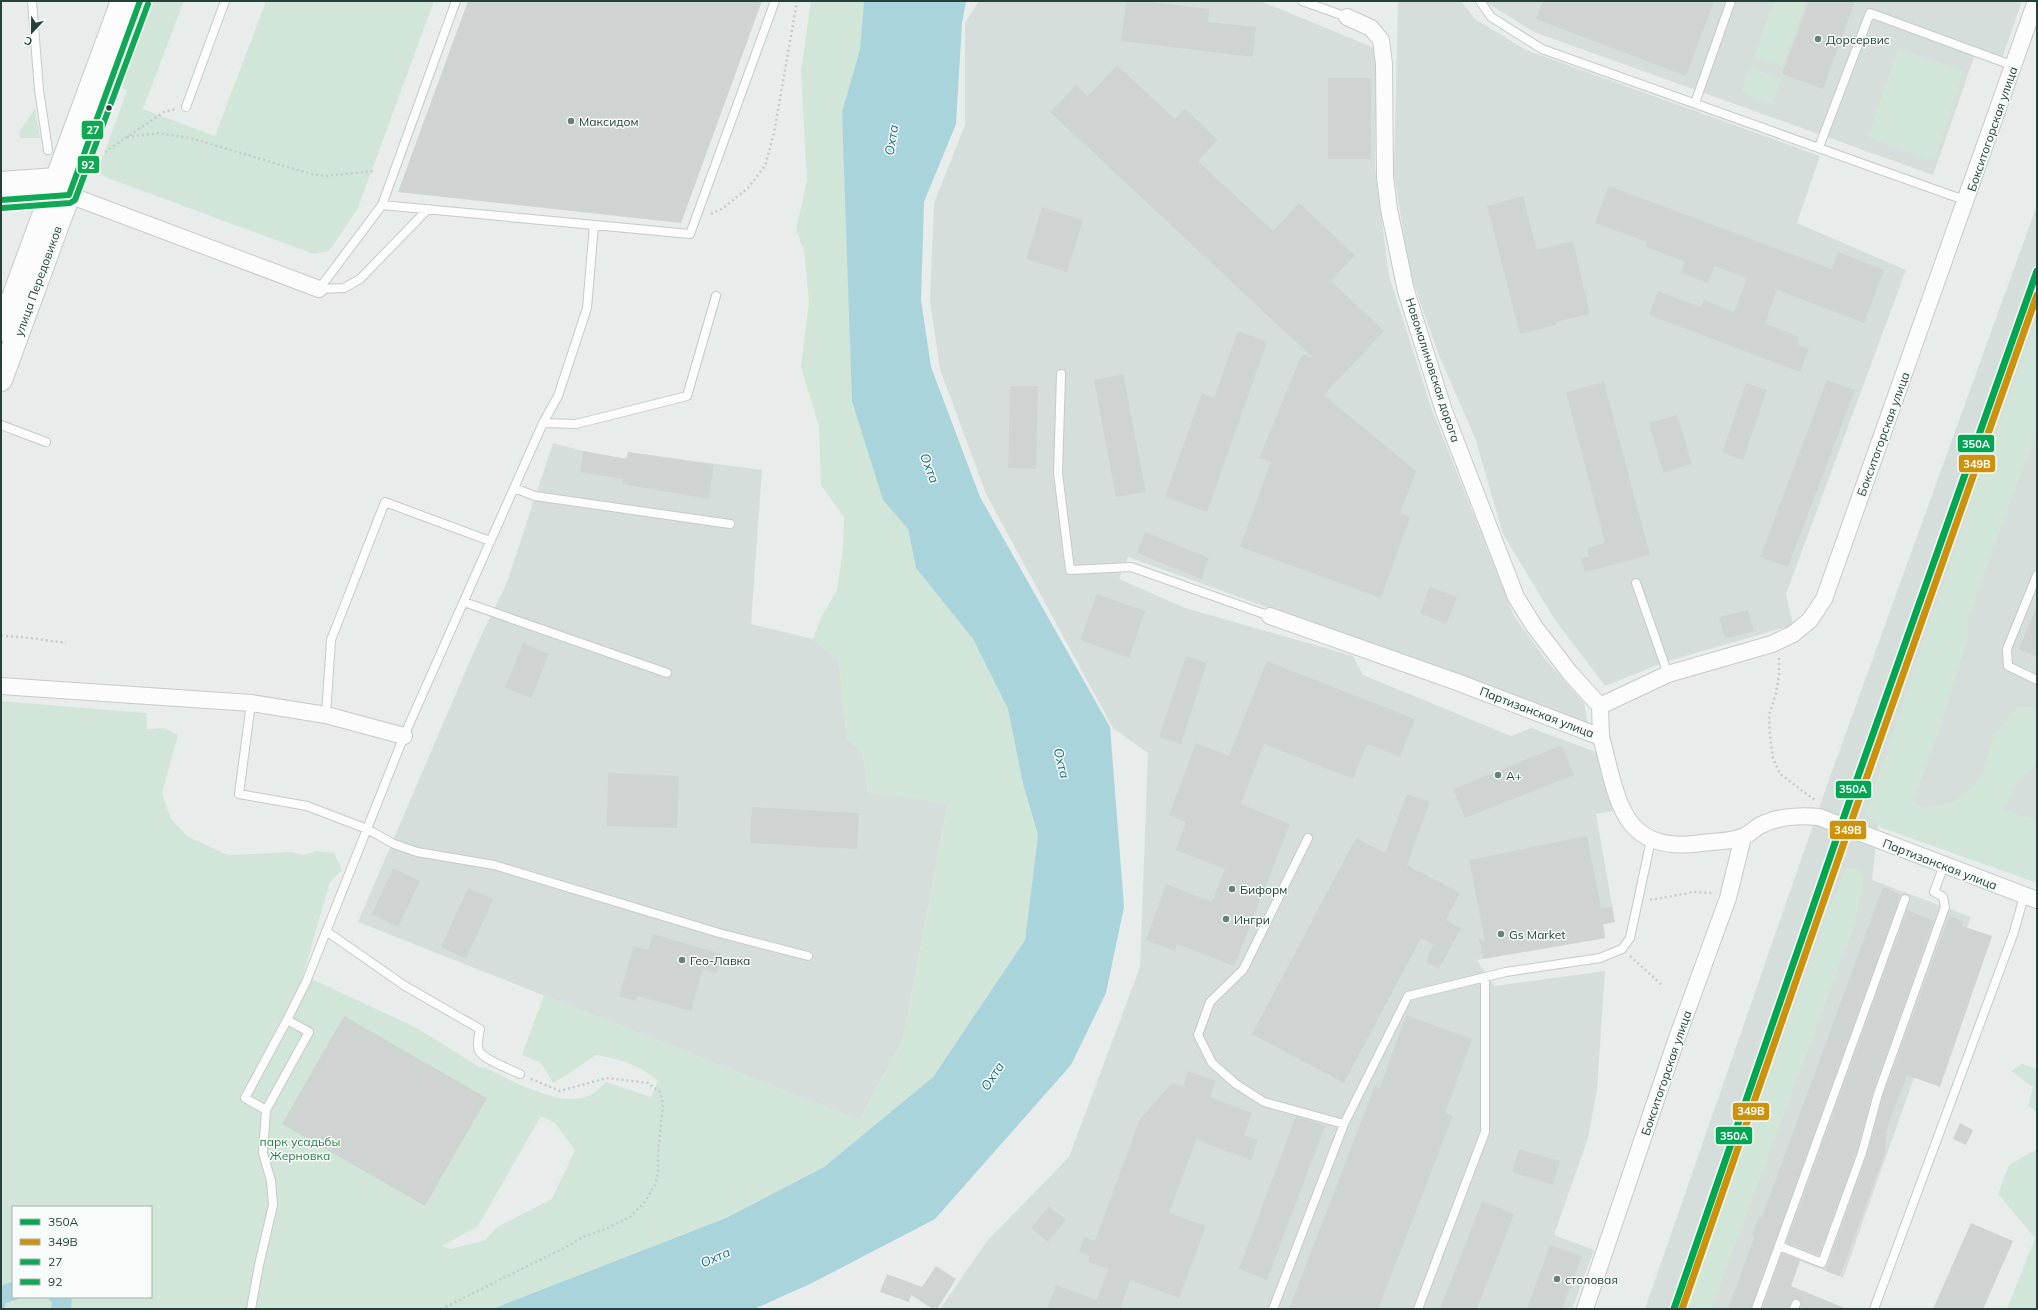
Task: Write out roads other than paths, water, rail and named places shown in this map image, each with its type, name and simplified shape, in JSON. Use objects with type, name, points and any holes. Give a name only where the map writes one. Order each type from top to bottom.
[{"type":"main road","name":"улица Передовиков","points":[[1,377],[58,190],[122,1]]},
{"type":"main road","name":"улица Передовиков","points":[[1,330],[58,190],[140,1]]},
{"type":"street","name":"Бокситогорская улица","points":[[1600,706],[1668,674],[1772,644],[1793,634],[1810,620],[1824,599],[1967,201],[2036,1]]},
{"type":"street","name":"Новомалиновская дорога","points":[[1346,17],[1371,28],[1380,40],[1384,64],[1385,170],[1389,209],[1406,291],[1444,410],[1516,597],[1534,626],[1570,673],[1600,706]]},
{"type":"street","points":[[1,182],[58,190],[319,289]]},
{"type":"street","points":[[1,200],[58,190]]},
{"type":"street","name":"Партизанская улица","points":[[1270,616],[1457,682],[1601,737],[1619,801],[1630,825],[1651,840],[1681,846],[1743,837],[1760,826],[1780,818],[1802,815],[1819,817],[2031,898]]},
{"type":"street","points":[[1,686],[251,703],[326,715],[404,736]]},
{"type":"street","points":[[1600,706],[1601,737]]},
{"type":"street","name":"Бокситогорская улица","points":[[1585,1309],[1677,1038],[1728,898],[1743,837]]},
{"type":"lane","points":[[32,1],[39,90],[48,150]]},
{"type":"lane","points":[[186,107],[225,1]]},
{"type":"lane","points":[[319,289],[382,204],[456,1]]},
{"type":"lane","points":[[382,204],[690,234],[776,1]]},
{"type":"lane","points":[[1302,1],[1346,17]]},
{"type":"lane","points":[[1480,1],[1491,17],[1542,49],[1819,146],[1967,201]]},
{"type":"lane","points":[[1695,103],[1731,1]]},
{"type":"lane","points":[[1819,146],[1870,13],[1985,59],[2014,66]]},
{"type":"lane","points":[[319,289],[344,288],[360,279],[428,209]]},
{"type":"lane","points":[[266,1110],[245,1098],[288,1020],[306,982],[404,736],[543,423],[558,396],[587,308],[594,225]]},
{"type":"lane","points":[[543,423],[576,424],[687,396],[716,296]]},
{"type":"lane","points":[[1061,374],[1058,473],[1070,570],[1131,567],[1270,616]]},
{"type":"lane","points":[[1,425],[46,442]]},
{"type":"lane","points":[[514,488],[535,496],[730,524]]},
{"type":"lane","points":[[326,715],[331,640],[385,502],[490,541]]},
{"type":"lane","points":[[2037,575],[2007,649],[2008,666],[2037,680]]},
{"type":"lane","points":[[1636,583],[1668,674]]},
{"type":"lane","points":[[464,602],[667,673]]},
{"type":"lane","points":[[251,703],[239,794],[307,806],[367,829],[394,844],[417,852],[494,865],[719,933],[808,956]]},
{"type":"lane","points":[[1308,838],[1243,970],[1210,1002],[1198,1035],[1212,1063],[1236,1084],[1264,1102],[1344,1124]]},
{"type":"lane","points":[[1273,1309],[1344,1124],[1408,996],[1506,972],[1600,958],[1622,949],[1630,938],[1636,902],[1651,840]]},
{"type":"lane","points":[[1779,1246],[1822,1263],[1862,1153],[1878,1094],[1945,907],[1944,897],[1934,892],[1944,866]]},
{"type":"lane","points":[[1874,1309],[2014,932],[2031,898]]},
{"type":"lane","points":[[1756,1309],[1905,899]]},
{"type":"lane","points":[[326,931],[405,986],[480,1029],[478,1041],[479,1051],[490,1060],[520,1074]]},
{"type":"lane","points":[[1418,1309],[1485,1132],[1485,978]]},
{"type":"lane","points":[[251,1309],[259,1264],[273,1205],[271,1180],[263,1153],[266,1110],[309,1032],[288,1020]]},
{"type":"water","name":"Охта","points":[[864,1],[966,1],[962,23],[956,124],[924,202],[921,300],[931,367],[980,497],[1110,727],[1124,907],[1106,993],[1071,1065],[935,1219],[812,1283],[754,1309],[492,1309],[726,1218],[824,1167],[933,1077],[1025,940],[1038,835],[1023,784],[1008,709],[973,639],[916,568],[908,529],[883,500],[852,401],[842,112],[860,49]]},
{"type":"water","points":[[12,1281],[12,1298],[21,1298],[6,1303],[4,1309],[1,1309],[1,1286]]},
{"type":"water","points":[[48,1298],[72,1298],[71,1309],[51,1309],[52,1303]]},
{"type":"place","name":"Дорсервис","points":[[1818,39]]},
{"type":"place","name":"Максидом","points":[[571,121]]},
{"type":"place","name":"А+","points":[[1498,775]]},
{"type":"place","name":"Биформ","points":[[1232,889]]},
{"type":"place","name":"Ингри","points":[[1226,919]]},
{"type":"place","name":"Gs Market","points":[[1501,934]]},
{"type":"place","name":"Гео-Лавка","points":[[682,960]]},
{"type":"place","name":"столовая","points":[[1557,1279]]},
{"type":"park label","name":"парк усадьбы Жерновка","points":[[300,1148]]}]
